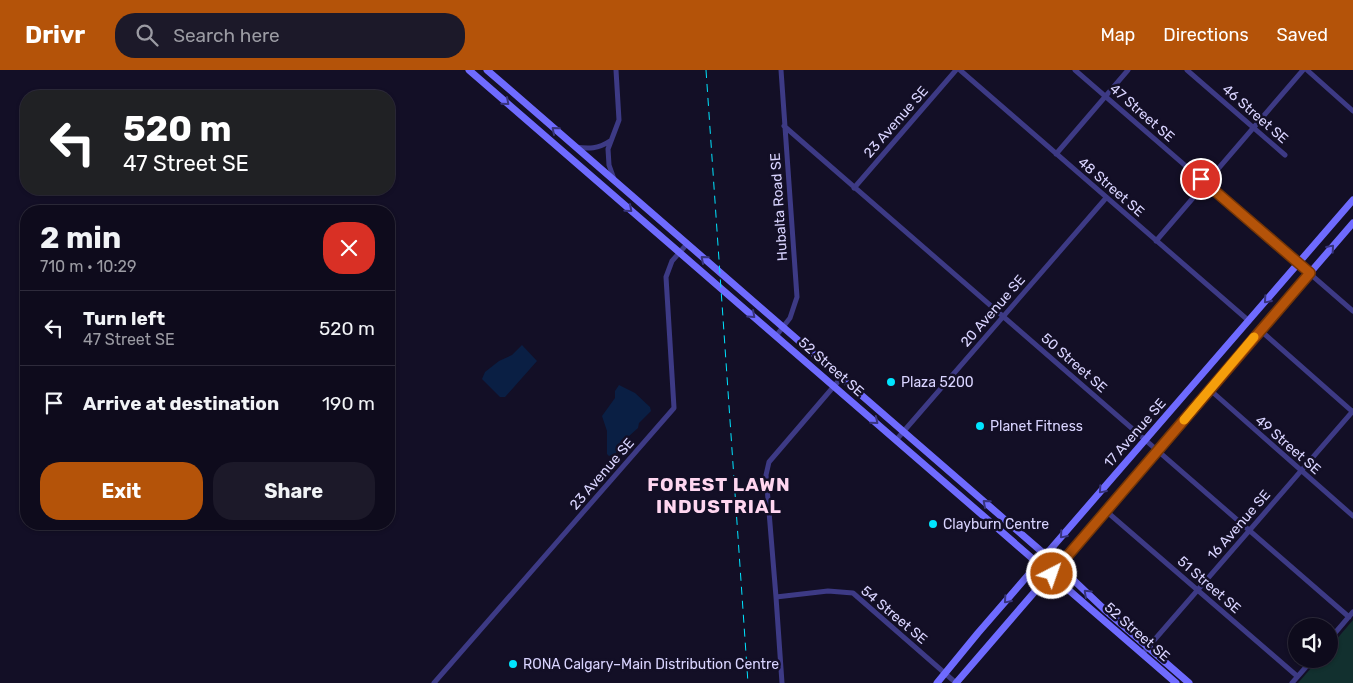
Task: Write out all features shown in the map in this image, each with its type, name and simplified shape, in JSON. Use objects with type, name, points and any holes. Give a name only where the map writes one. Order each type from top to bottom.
[{"type":"main road","name":"52 Street SE","points":[[470,70],[1176,683]]},
{"type":"main road","name":"52 Street SE","points":[[487,70],[1046,555],[1189,683]]},
{"type":"main road","name":"17 Avenue SE","points":[[937,683],[1353,200]]},
{"type":"main road","name":"17 Avenue SE","points":[[956,683],[1353,223]]},
{"type":"street","points":[[616,70],[619,120],[608,149],[609,165],[616,182]]},
{"type":"street","name":"Hubalta Road SE","points":[[776,336],[790,318],[797,297],[781,70]]},
{"type":"street","name":"23 Avenue SE","points":[[854,188],[956,70]]},
{"type":"street","name":"48 Street SE","points":[[960,70],[1249,321]]},
{"type":"street","name":"47 Street SE","points":[[1075,70],[1353,311]]},
{"type":"street","points":[[1056,154],[1128,70]]},
{"type":"street","name":"46 Street SE","points":[[1187,70],[1285,155]]},
{"type":"street","points":[[1156,241],[1305,70],[1353,111]]},
{"type":"street","name":"50 Street SE","points":[[784,126],[1349,617]]},
{"type":"street","points":[[575,147],[599,148],[610,140]]},
{"type":"street","name":"20 Avenue SE","points":[[897,439],[1106,198]]},
{"type":"street","name":"23 Avenue SE","points":[[434,683],[674,408],[666,277],[672,261],[687,244]]},
{"type":"street","points":[[1260,330],[1353,412]]},
{"type":"street","points":[[782,683],[766,475],[769,462],[841,378]]},
{"type":"street","name":"49 Street SE","points":[[1208,390],[1353,516]]},
{"type":"street","name":"16 Avenue SE","points":[[1143,654],[1353,412]]},
{"type":"street","name":"51 Street SE","points":[[1106,511],[1297,676]]},
{"type":"street","name":"54 Street SE","points":[[776,597],[828,591],[853,593],[956,683]]},
{"type":"street","points":[[1338,630],[1353,612]]},
{"type":"street","points":[[1292,683],[1304,668]]},
{"type":"green space","points":[[1353,620],[1353,683],[1298,683],[1311,668],[1338,668],[1338,638]]},
{"type":"water","points":[[522,345],[537,361],[505,397],[500,397],[482,379],[485,372],[499,361],[512,355]]},
{"type":"water","points":[[619,385],[635,393],[650,407],[651,411],[639,423],[638,428],[619,445],[616,453],[609,456],[607,454],[607,431],[602,416],[615,398],[615,391]]},
{"type":"railway","points":[[706,70],[748,683]]},
{"type":"slow traffic","points":[[1184,420],[1254,337]]},
{"type":"place","name":"Plaza 5200","points":[[891,382]]},
{"type":"place","name":"Planet Fitness","points":[[980,426]]},
{"type":"place","name":"Clayburn Centre","points":[[933,524]]},
{"type":"place","name":"RONA Calgary–Main Distribution Centre","points":[[513,664]]},
{"type":"district","name":"FOREST LAWN INDUSTRIAL","points":[[719,495]]},
{"type":"route","points":[[1052,574],[1310,273],[1201,179]]}]
